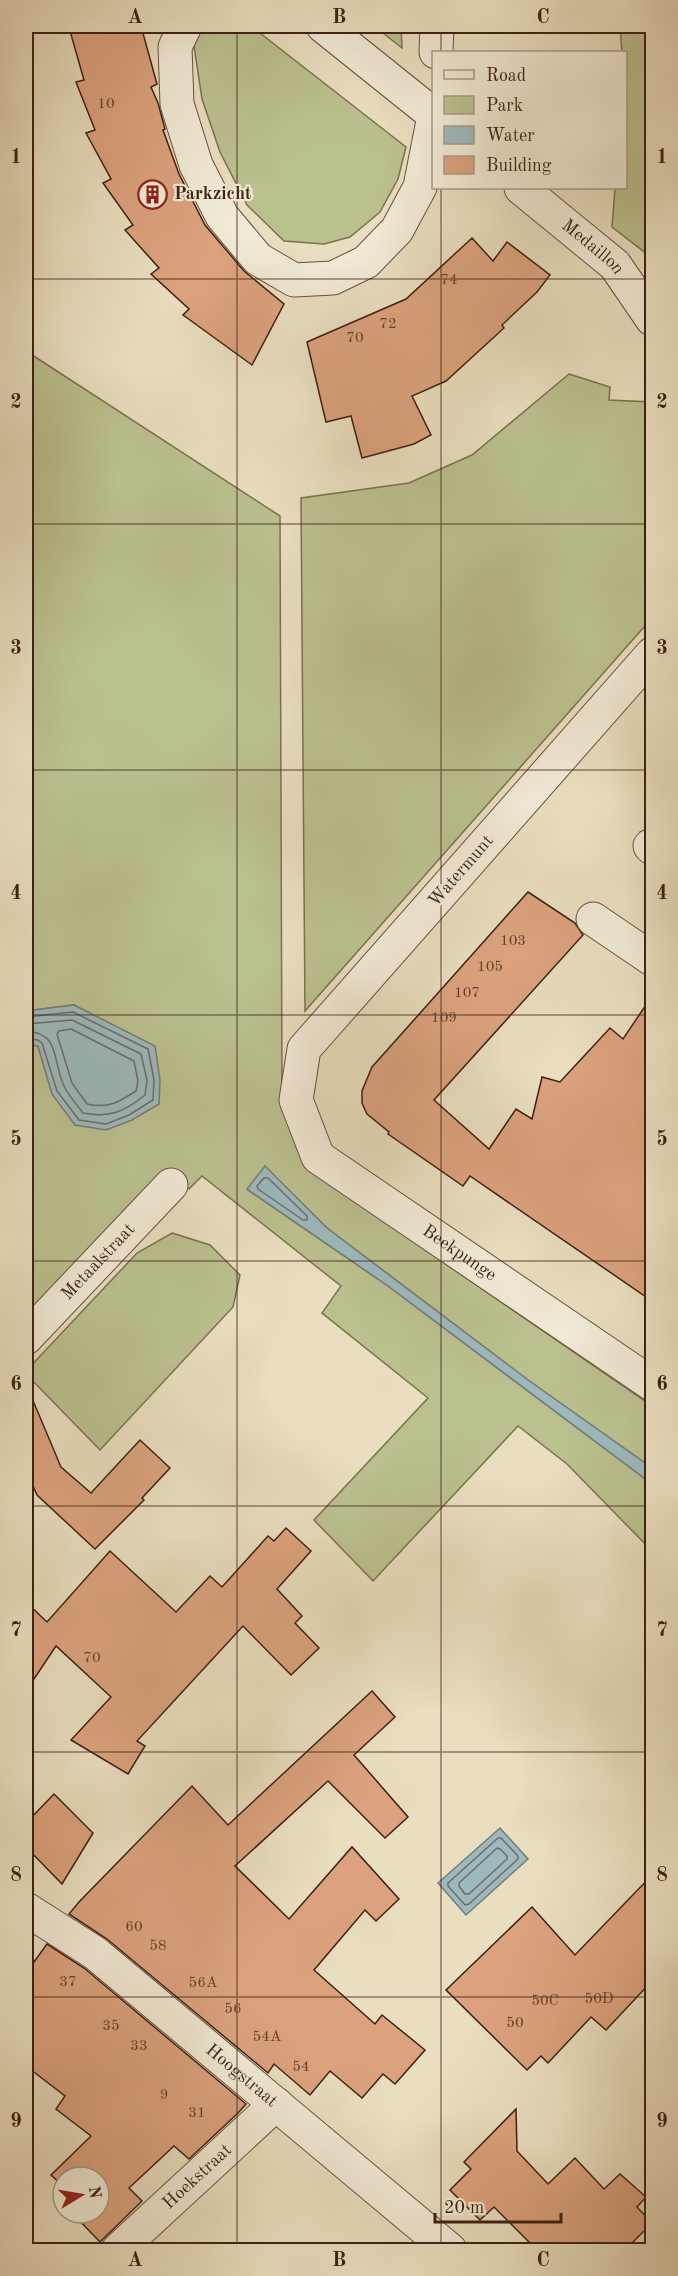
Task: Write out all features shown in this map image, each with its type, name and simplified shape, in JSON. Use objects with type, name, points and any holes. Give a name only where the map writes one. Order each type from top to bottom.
[{"type":"street","points":[[185,26],[175,47],[177,104],[196,165],[222,216],[258,259],[294,280],[333,278],[366,262],[397,230],[420,187],[432,126]]},
{"type":"street","points":[[323,26],[432,114]]},
{"type":"street","points":[[436,51],[437,26]]},
{"type":"street","name":"Medaillon","points":[[522,189],[615,265],[652,320]]},
{"type":"street","name":"Watermunt","points":[[296,1100],[304,1048],[652,654]]},
{"type":"street","points":[[592,919],[652,959]]},
{"type":"street","name":"Beekpunge","points":[[296,1100],[318,1157],[652,1384]]},
{"type":"street","name":"Metaalstraat","points":[[26,1338],[171,1185]]},
{"type":"street","name":"Hoogstraat","points":[[26,1909],[96,1953],[450,2250]]},
{"type":"street","name":"Hoekstraat","points":[[118,2250],[276,2104]]},
{"type":"green space","points":[[199,26],[251,26],[406,147],[398,179],[380,212],[350,237],[324,244],[284,241],[247,205],[220,152],[202,99],[194,46]]},
{"type":"green space","points":[[374,26],[401,26],[402,48]]},
{"type":"green space","points":[[620,26],[652,26],[652,258],[612,227],[615,189],[627,189],[627,51],[622,51]]},
{"type":"green space","points":[[26,351],[280,516],[282,1089],[287,1119],[297,1149],[321,1178],[652,1406],[652,1468],[528,1380],[327,1228],[265,1167],[248,1190],[388,1286],[652,1484],[652,1551],[567,1464],[518,1426],[373,1581],[314,1520],[428,1398],[322,1313],[341,1286],[202,1176],[189,1189],[167,1173],[26,1316],[26,1044],[38,1046],[52,1093],[74,1005],[26,1011]]},
{"type":"green space","points":[[569,374],[610,387],[609,400],[652,402],[652,618],[305,1011],[301,498],[409,483],[472,455]]},
{"type":"green space","points":[[172,1233],[210,1245],[240,1275],[233,1307],[100,1450],[26,1374],[26,1371],[137,1253]]},
{"type":"water","points":[[74,1005],[155,1046],[160,1080],[159,1104],[132,1120],[106,1130],[75,1125],[52,1094],[38,1046],[26,1044],[26,1011]]},
{"type":"water","points":[[265,1166],[327,1228],[528,1380],[652,1468],[652,1484],[388,1286],[247,1189]]},
{"type":"water","points":[[500,1828],[528,1859],[466,1915],[438,1883]]},
{"type":"building","name":"Parkzicht","points":[[78,26],[141,26],[157,84],[151,87],[158,103],[165,129],[163,130],[179,174],[205,225],[244,271],[284,304],[252,365],[183,315],[189,309],[151,274],[159,268],[125,230],[133,225],[103,183],[111,179],[86,133],[95,130],[76,82],[84,80],[70,31],[79,30]]},
{"type":"building","points":[[472,238],[493,261],[507,242],[550,275],[537,292],[502,325],[504,328],[446,381],[412,396],[431,435],[414,444],[362,458],[351,416],[326,422],[307,342],[406,299]]},
{"type":"building","points":[[528,892],[575,923],[583,935],[434,1100],[489,1149],[516,1109],[532,1119],[542,1077],[560,1082],[610,1028],[623,1039],[652,996],[652,1301],[470,1176],[463,1186],[388,1134],[389,1132],[367,1114],[362,1103],[362,1091],[372,1067]]},
{"type":"building","points":[[26,1384],[61,1467],[91,1493],[140,1440],[170,1468],[142,1498],[144,1500],[95,1549],[37,1495],[26,1470]]},
{"type":"building","points":[[286,1528],[311,1551],[277,1589],[302,1616],[295,1623],[319,1648],[291,1675],[243,1626],[137,1741],[145,1746],[128,1774],[71,1740],[111,1697],[56,1646],[26,1691],[26,1602],[47,1622],[110,1551],[176,1612],[210,1576],[222,1587],[268,1536],[274,1541]]},
{"type":"building","points":[[372,1691],[395,1717],[354,1755],[408,1817],[385,1838],[328,1781],[235,1866],[289,1919],[352,1847],[399,1899],[376,1921],[365,1910],[314,1970],[375,2024],[382,2015],[425,2050],[395,2084],[383,2074],[362,2098],[330,2071],[310,2095],[274,2064],[268,2073],[107,1939],[69,1914],[192,1786],[228,1825]]},
{"type":"building","points":[[54,1794],[93,1833],[62,1884],[26,1847],[26,1823]]},
{"type":"building","points":[[652,1875],[652,1981],[606,2030],[591,2017],[548,2063],[541,2056],[527,2070],[446,1990],[532,1907],[575,1955]]},
{"type":"building","points":[[47,1944],[84,1968],[246,2104],[189,2159],[174,2146],[129,2188],[142,2201],[100,2242],[84,2225],[111,2225],[111,2165],[61,2165],[91,2136],[56,2109],[65,2096],[26,2066],[26,1973]]},
{"type":"building","points":[[516,2109],[517,2151],[548,2184],[575,2158],[604,2189],[620,2174],[646,2197],[637,2207],[652,2223],[625,2250],[537,2250],[494,2207],[480,2220],[450,2190],[471,2169],[464,2162]]},
{"type":"place","name":"Parkzicht","points":[[153,194]]}]
